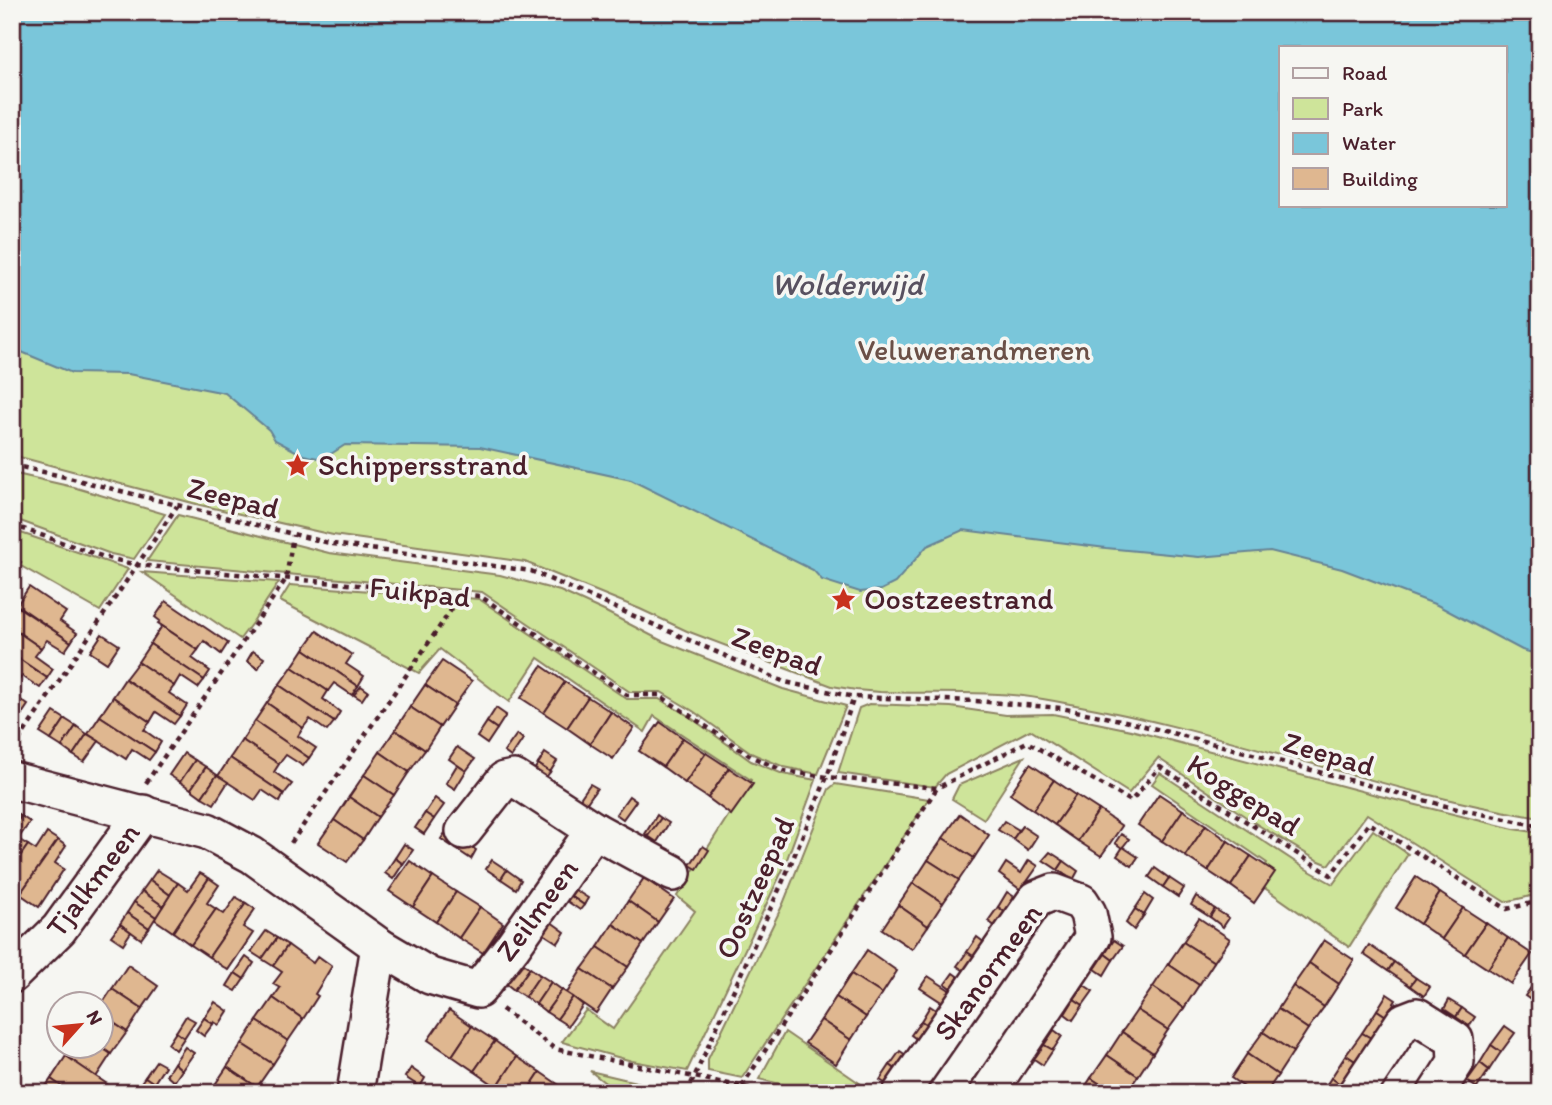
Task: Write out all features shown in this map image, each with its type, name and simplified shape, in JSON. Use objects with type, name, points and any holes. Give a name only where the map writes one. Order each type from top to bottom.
[{"type":"street","points":[[464,831],[504,780],[514,778],[594,830],[673,873]]},
{"type":"street","name":"Zeilmeen","points":[[12,780],[206,831],[252,855],[379,946],[430,976],[478,990],[512,947],[594,830]]},
{"type":"street","name":"Tjalkmeen","points":[[12,975],[60,929],[135,811]]},
{"type":"street","name":"Skanormeen","points":[[901,1093],[1036,899],[1055,892],[1081,902],[1088,913],[1093,937],[988,1093]]},
{"type":"street","points":[[355,1093],[379,946]]},
{"type":"street","points":[[1356,1093],[1404,1021],[1417,1016],[1455,1040],[1456,1062],[1436,1093]]},
{"type":"path","name":"Zeepad","points":[[12,465],[333,544],[531,571],[785,682],[854,697],[1014,703],[1061,708],[1176,734],[1457,809],[1540,826]]},
{"type":"path","points":[[12,750],[177,506]]},
{"type":"path","name":"Fuikpad","points":[[12,525],[104,557],[137,565],[480,596],[627,695],[659,695],[752,757],[784,771],[827,777]]},
{"type":"path","points":[[135,811],[286,579],[293,535]]},
{"type":"path","points":[[272,870],[462,594]]},
{"type":"path","name":"Oostzeepad","points":[[687,1093],[792,862],[827,777],[854,697]]},
{"type":"path","name":"Koggepad","points":[[937,788],[1027,742],[1131,801],[1160,766],[1331,875],[1369,823],[1507,909],[1540,901]]},
{"type":"path","points":[[741,1086],[937,788],[827,777]]},
{"type":"path","name":"Zeilmeen","points":[[478,990],[555,1049],[694,1076]]},
{"type":"path","points":[[694,1076],[770,1092]]},
{"type":"green space","name":"Wolderwijd","points":[[12,12],[1540,12],[1540,818],[1422,793],[1188,730],[1053,701],[1005,694],[880,692],[832,686],[687,631],[525,562],[333,535],[200,505],[12,455]]},
{"type":"green space","points":[[12,473],[73,487],[165,514],[134,559],[111,554],[12,518]]},
{"type":"green space","points":[[178,515],[329,553],[500,575],[560,591],[662,641],[783,689],[846,706],[818,774],[784,767],[753,754],[693,711],[661,692],[630,692],[482,592],[147,561]]},
{"type":"green space","points":[[12,530],[128,569],[100,611],[12,561]]},
{"type":"green space","points":[[142,572],[279,582],[240,639]]},
{"type":"green space","points":[[290,585],[479,599],[627,699],[659,699],[687,715],[751,761],[783,774],[816,780],[784,867],[687,1071],[632,1061],[562,1042],[586,1010],[613,1029],[695,911],[677,896],[751,780],[654,716],[645,732],[538,658],[509,702],[440,649],[419,673],[280,601]]},
{"type":"green space","points":[[869,704],[951,707],[1006,715],[1053,714],[1131,730],[1380,796],[1540,833],[1540,894],[1505,902],[1367,814],[1329,865],[1258,825],[1158,758],[1129,793],[1030,730],[946,774],[935,787],[838,773],[859,708]]},
{"type":"green space","points":[[1024,757],[984,819],[952,799],[959,785]]},
{"type":"green space","points":[[1160,773],[1333,884],[1373,830],[1408,854],[1349,947],[1256,882],[1267,863],[1152,784]]},
{"type":"green space","points":[[835,784],[929,799],[742,1078],[708,1071],[708,1059],[783,904],[829,789]]},
{"type":"green space","points":[[785,1032],[874,1093],[818,1093],[759,1079]]},
{"type":"green space","points":[[590,1071],[678,1092],[618,1093]]},
{"type":"water","name":"Wolderwijd","points":[[12,12],[1540,12],[1540,655],[1522,650],[1437,605],[1342,569],[1270,551],[1199,557],[963,530],[927,546],[895,583],[881,590],[860,592],[822,580],[813,570],[631,480],[480,447],[345,445],[323,459],[303,455],[275,440],[269,430],[225,393],[128,374],[72,373],[12,346]]},
{"type":"building","points":[[12,556],[21,562],[14,573],[12,572]]},
{"type":"building","points":[[29,587],[66,612],[60,621],[77,633],[71,642],[17,605]]},
{"type":"building","points":[[166,601],[228,643],[221,654],[204,641],[198,650],[158,623],[160,621],[155,617]]},
{"type":"building","points":[[12,603],[71,642],[65,651],[47,640],[41,648],[12,628]]},
{"type":"building","points":[[162,626],[198,650],[192,658],[210,671],[204,680],[150,644]]},
{"type":"building","points":[[12,628],[41,648],[35,656],[53,669],[47,678],[12,654]]},
{"type":"building","points":[[317,631],[352,655],[346,664],[364,676],[358,686],[304,649]]},
{"type":"building","points":[[102,634],[119,645],[107,663],[90,652]]},
{"type":"building","points":[[150,644],[204,680],[198,688],[180,676],[174,686],[138,662]]},
{"type":"building","points":[[304,649],[358,686],[352,695],[334,683],[328,691],[292,667]]},
{"type":"building","points":[[253,651],[264,658],[258,669],[247,661]]},
{"type":"building","points":[[12,654],[47,678],[40,688],[22,676],[16,684],[12,681]]},
{"type":"building","points":[[442,661],[472,681],[455,705],[425,685]]},
{"type":"building","points":[[138,662],[174,686],[169,693],[187,705],[180,716],[125,679]]},
{"type":"building","points":[[542,666],[565,682],[544,713],[521,698]]},
{"type":"building","points":[[292,667],[328,691],[323,699],[340,712],[334,722],[279,685]]},
{"type":"building","points":[[125,679],[180,716],[174,724],[156,712],[150,722],[113,697]]},
{"type":"building","points":[[565,682],[588,697],[567,728],[544,713]]},
{"type":"building","points":[[279,685],[334,722],[327,731],[310,719],[303,728],[267,703]]},
{"type":"building","points":[[425,685],[455,705],[440,727],[410,707]]},
{"type":"building","points":[[361,686],[368,691],[362,700],[354,695]]},
{"type":"building","points":[[12,694],[28,705],[22,714],[12,707]]},
{"type":"building","points":[[113,697],[150,722],[144,730],[161,742],[155,752],[100,716]]},
{"type":"building","points":[[588,697],[611,712],[590,744],[567,728]]},
{"type":"building","points":[[267,703],[303,728],[298,736],[316,748],[309,758],[255,721]]},
{"type":"building","points":[[12,707],[22,714],[16,723],[12,721]]},
{"type":"building","points":[[410,707],[440,727],[425,750],[395,730]]},
{"type":"building","points":[[496,708],[506,715],[497,729],[487,722]]},
{"type":"building","points":[[54,712],[65,719],[51,740],[40,733]]},
{"type":"building","points":[[611,712],[634,728],[613,759],[590,744]]},
{"type":"building","points":[[100,716],[155,752],[149,760],[132,749],[126,759],[88,734]]},
{"type":"building","points":[[65,719],[76,726],[62,747],[51,740]]},
{"type":"building","points":[[255,721],[309,758],[303,766],[286,755],[279,764],[242,740]]},
{"type":"building","points":[[487,722],[497,729],[487,744],[477,737]]},
{"type":"building","points":[[660,722],[683,738],[663,767],[639,751]]},
{"type":"building","points":[[76,726],[87,734],[73,755],[62,747]]},
{"type":"building","points":[[395,730],[425,750],[409,772],[380,752]]},
{"type":"building","points":[[87,734],[99,741],[84,762],[73,755]]},
{"type":"building","points":[[517,734],[523,739],[511,757],[504,752]]},
{"type":"building","points":[[683,738],[706,753],[685,783],[663,767]]},
{"type":"building","points":[[242,740],[279,764],[274,772],[292,784],[284,794],[230,758]]},
{"type":"building","points":[[457,747],[475,759],[466,771],[449,759]]},
{"type":"building","points":[[380,752],[409,772],[394,795],[364,775]]},
{"type":"building","points":[[184,753],[195,760],[180,782],[169,775]]},
{"type":"building","points":[[545,753],[557,761],[550,772],[538,764]]},
{"type":"building","points":[[706,753],[729,768],[708,798],[685,783]]},
{"type":"building","points":[[230,758],[284,794],[280,802],[262,790],[255,800],[218,776]]},
{"type":"building","points":[[195,760],[206,767],[191,789],[180,782]]},
{"type":"building","points":[[538,764],[550,772],[544,780],[533,772]]},
{"type":"building","points":[[1030,764],[1054,780],[1033,810],[1010,794]]},
{"type":"building","points":[[457,765],[466,771],[455,789],[446,783]]},
{"type":"building","points":[[206,767],[217,775],[202,797],[191,789]]},
{"type":"building","points":[[729,768],[753,784],[731,815],[708,798]]},
{"type":"building","points":[[217,775],[228,782],[214,804],[202,797]]},
{"type":"building","points":[[364,775],[394,795],[378,817],[349,797]]},
{"type":"building","points":[[1054,780],[1076,795],[1055,825],[1033,810]]},
{"type":"building","points":[[590,784],[597,788],[584,807],[577,803]]},
{"type":"building","points":[[1159,794],[1183,810],[1162,841],[1138,825]]},
{"type":"building","points":[[1076,795],[1099,810],[1078,841],[1055,825]]},
{"type":"building","points":[[629,796],[636,801],[623,819],[616,814]]},
{"type":"building","points":[[349,797],[378,817],[363,840],[334,820]]},
{"type":"building","points":[[435,798],[444,805],[434,819],[425,813]]},
{"type":"building","points":[[12,810],[21,816],[12,830]]},
{"type":"building","points":[[1099,810],[1122,826],[1101,856],[1078,841]]},
{"type":"building","points":[[1183,810],[1206,825],[1185,856],[1162,841]]},
{"type":"building","points":[[425,813],[434,819],[424,834],[415,828]]},
{"type":"building","points":[[960,814],[989,835],[974,858],[943,838]]},
{"type":"building","points":[[657,815],[661,818],[648,836],[645,834]]},
{"type":"building","points":[[21,816],[30,822],[18,839],[28,845],[12,868],[12,830]]},
{"type":"building","points":[[661,818],[669,823],[657,842],[648,836]]},
{"type":"building","points":[[334,820],[363,840],[347,862],[318,843]]},
{"type":"building","points":[[1004,821],[1019,830],[1022,826],[1013,839],[998,830]]},
{"type":"building","points":[[1206,825],[1228,841],[1208,871],[1185,856]]},
{"type":"building","points":[[1022,826],[1037,836],[1028,850],[1013,839]]},
{"type":"building","points":[[447,830],[462,840],[456,849],[441,839]]},
{"type":"building","points":[[47,833],[58,840],[20,894],[12,888],[12,868],[28,845],[36,850]]},
{"type":"building","points":[[1121,834],[1129,839],[1122,848],[1115,843]]},
{"type":"building","points":[[943,838],[974,858],[959,880],[928,860]]},
{"type":"building","points":[[58,840],[66,846],[55,863],[64,869],[39,907],[20,894]]},
{"type":"building","points":[[462,840],[476,850],[471,859],[456,849]]},
{"type":"building","points":[[1228,841],[1251,856],[1231,886],[1208,871]]},
{"type":"building","points":[[404,844],[413,850],[403,864],[395,858]]},
{"type":"building","points":[[703,846],[709,850],[697,869],[690,865]]},
{"type":"building","points":[[1123,847],[1138,857],[1132,866],[1117,856]]},
{"type":"building","points":[[1050,852],[1064,861],[1058,870],[1043,860]]},
{"type":"building","points":[[1251,856],[1275,872],[1254,903],[1231,886]]},
{"type":"building","points":[[395,858],[403,864],[393,879],[385,873]]},
{"type":"building","points":[[492,860],[507,870],[501,879],[486,869]]},
{"type":"building","points":[[928,860],[959,880],[943,903],[913,883]]},
{"type":"building","points":[[1029,860],[1038,866],[1021,890],[999,874],[1006,863],[1021,873]]},
{"type":"building","points":[[410,861],[433,877],[413,907],[389,891]]},
{"type":"building","points":[[1064,861],[1078,871],[1073,880],[1058,870]]},
{"type":"building","points":[[1155,868],[1169,878],[1163,887],[1149,877]]},
{"type":"building","points":[[157,870],[178,883],[170,895],[150,880]]},
{"type":"building","points":[[507,870],[521,880],[516,889],[501,879]]},
{"type":"building","points":[[200,873],[209,878],[173,932],[154,919],[178,883],[188,890]]},
{"type":"building","points":[[433,877],[456,892],[436,922],[413,907]]},
{"type":"building","points":[[1416,877],[1440,893],[1420,924],[1396,908]]},
{"type":"building","points":[[209,878],[219,885],[207,903],[216,909],[191,945],[173,932]]},
{"type":"building","points":[[644,878],[674,899],[658,922],[628,901]]},
{"type":"building","points":[[1169,878],[1184,888],[1178,897],[1163,887]]},
{"type":"building","points":[[150,880],[170,895],[163,906],[142,891]]},
{"type":"building","points":[[913,883],[943,903],[928,926],[898,905]]},
{"type":"building","points":[[569,886],[588,898],[584,905],[565,892]]},
{"type":"building","points":[[142,891],[163,906],[156,917],[134,902]]},
{"type":"building","points":[[456,892],[480,907],[459,938],[436,922]]},
{"type":"building","points":[[565,892],[584,905],[580,910],[561,897]]},
{"type":"building","points":[[1007,892],[1016,898],[1006,913],[998,907]]},
{"type":"building","points":[[1440,893],[1463,908],[1442,939],[1420,924]]},
{"type":"building","points":[[1145,894],[1153,900],[1144,915],[1135,909]]},
{"type":"building","points":[[1196,896],[1215,909],[1210,917],[1191,905]]},
{"type":"building","points":[[236,897],[246,903],[209,957],[191,945],[216,909],[224,914]]},
{"type":"building","points":[[628,901],[658,922],[643,944],[613,924]]},
{"type":"building","points":[[134,902],[156,917],[149,928],[127,913]]},
{"type":"building","points":[[246,903],[255,909],[243,927],[253,933],[228,970],[209,957]]},
{"type":"building","points":[[898,905],[928,926],[912,949],[882,929]]},
{"type":"building","points":[[480,907],[503,923],[483,953],[459,938]]},
{"type":"building","points":[[998,907],[1006,913],[996,927],[988,921]]},
{"type":"building","points":[[1463,908],[1486,923],[1465,954],[1442,939]]},
{"type":"building","points":[[1135,909],[1144,915],[1134,930],[1126,923]]},
{"type":"building","points":[[1215,909],[1229,918],[1223,927],[1210,917]]},
{"type":"building","points":[[127,913],[149,928],[141,939],[120,924]]},
{"type":"building","points":[[1199,918],[1230,939],[1214,962],[1183,942]]},
{"type":"building","points":[[547,919],[565,932],[558,943],[539,931]]},
{"type":"building","points":[[1486,923],[1508,938],[1488,969],[1465,954]]},
{"type":"building","points":[[120,924],[131,932],[123,944],[111,936]]},
{"type":"building","points":[[613,924],[643,944],[628,967],[598,947]]},
{"type":"building","points":[[266,931],[277,938],[262,959],[251,952]]},
{"type":"building","points":[[977,937],[985,943],[976,958],[967,952]]},
{"type":"building","points":[[277,938],[288,945],[273,966],[262,959]]},
{"type":"building","points":[[1508,938],[1532,954],[1511,984],[1488,969]]},
{"type":"building","points":[[1114,940],[1123,946],[1113,960],[1105,954]]},
{"type":"building","points":[[1324,940],[1354,960],[1339,984],[1309,963]]},
{"type":"building","points":[[1183,942],[1214,962],[1199,985],[1168,964]]},
{"type":"building","points":[[288,945],[313,963],[318,956],[332,966],[315,994],[318,996],[303,1019],[273,998],[280,988],[273,984],[282,972],[273,966]]},
{"type":"building","points":[[1369,945],[1394,962],[1388,971],[1363,954]]},
{"type":"building","points":[[598,947],[628,967],[612,989],[582,969]]},
{"type":"building","points":[[867,950],[897,971],[882,994],[851,974]]},
{"type":"building","points":[[967,952],[976,958],[966,972],[957,966]]},
{"type":"building","points":[[1105,954],[1113,960],[1104,975],[1095,969]]},
{"type":"building","points":[[246,957],[254,963],[244,979],[235,973]]},
{"type":"building","points":[[518,960],[530,968],[514,990],[504,982]]},
{"type":"building","points":[[1394,962],[1416,978],[1410,986],[1388,971]]},
{"type":"building","points":[[1309,963],[1339,984],[1324,1007],[1293,986]]},
{"type":"building","points":[[1168,964],[1199,985],[1184,1008],[1153,987]]},
{"type":"building","points":[[128,965],[158,986],[142,1009],[112,989]]},
{"type":"building","points":[[530,968],[540,975],[525,997],[514,990]]},
{"type":"building","points":[[582,969],[612,989],[596,1013],[567,993]]},
{"type":"building","points":[[235,973],[244,979],[236,991],[227,986]]},
{"type":"building","points":[[953,973],[960,978],[953,990],[945,984]]},
{"type":"building","points":[[851,974],[882,994],[866,1017],[836,997]]},
{"type":"building","points":[[540,975],[551,982],[536,1004],[525,997]]},
{"type":"building","points":[[928,976],[951,991],[943,1003],[920,988]]},
{"type":"building","points":[[1416,978],[1430,987],[1424,996],[1410,986]]},
{"type":"building","points":[[551,982],[562,990],[546,1012],[536,1004]]},
{"type":"building","points":[[1084,985],[1093,991],[1083,1005],[1074,999]]},
{"type":"building","points":[[1293,986],[1324,1007],[1308,1029],[1278,1009]]},
{"type":"building","points":[[1532,986],[1540,992],[1535,1003],[1525,996]]},
{"type":"building","points":[[1153,987],[1184,1008],[1168,1030],[1137,1010]]},
{"type":"building","points":[[562,990],[573,997],[557,1019],[546,1012]]},
{"type":"building","points":[[116,992],[142,1009],[127,1032],[116,1025]]},
{"type":"building","points":[[1387,994],[1396,1000],[1386,1016],[1377,1010]]},
{"type":"building","points":[[573,997],[583,1005],[568,1026],[557,1019]]},
{"type":"building","points":[[836,997],[866,1017],[851,1040],[821,1020]]},
{"type":"building","points":[[273,998],[303,1019],[288,1041],[257,1021]]},
{"type":"building","points":[[1074,999],[1083,1005],[1073,1020],[1065,1014]]},
{"type":"building","points":[[1449,1000],[1462,1008],[1456,1017],[1444,1009]]},
{"type":"building","points":[[215,1002],[228,1011],[219,1025],[204,1018]]},
{"type":"building","points":[[930,1006],[939,1012],[929,1026],[921,1021]]},
{"type":"building","points":[[1462,1008],[1475,1017],[1469,1026],[1456,1017]]},
{"type":"building","points":[[1278,1009],[1308,1029],[1293,1052],[1263,1032]]},
{"type":"building","points":[[449,1010],[472,1026],[452,1056],[428,1040]]},
{"type":"building","points":[[1137,1010],[1168,1030],[1153,1053],[1122,1032]]},
{"type":"building","points":[[1377,1010],[1386,1016],[1371,1038],[1362,1033]]},
{"type":"building","points":[[186,1016],[195,1021],[184,1038],[176,1032]]},
{"type":"building","points":[[204,1018],[213,1024],[204,1036],[196,1030]]},
{"type":"building","points":[[821,1020],[851,1040],[836,1064],[805,1043]]},
{"type":"building","points":[[257,1021],[288,1041],[273,1064],[242,1044]]},
{"type":"building","points":[[921,1021],[929,1026],[919,1041],[911,1035]]},
{"type":"building","points":[[116,1025],[127,1032],[116,1047]]},
{"type":"building","points":[[472,1026],[495,1041],[474,1071],[452,1056]]},
{"type":"building","points":[[1505,1026],[1515,1033],[1501,1052],[1491,1045]]},
{"type":"building","points":[[1054,1030],[1062,1036],[1053,1050],[1044,1045]]},
{"type":"building","points":[[176,1032],[184,1038],[176,1050],[168,1044]]},
{"type":"building","points":[[1122,1032],[1153,1053],[1138,1076],[1107,1055]]},
{"type":"building","points":[[1263,1032],[1293,1052],[1278,1075],[1247,1054]]},
{"type":"building","points":[[1362,1033],[1371,1038],[1355,1061],[1346,1055]]},
{"type":"building","points":[[495,1041],[517,1057],[497,1087],[474,1071]]},
{"type":"building","points":[[242,1044],[273,1064],[257,1087],[227,1067]]},
{"type":"building","points":[[1044,1045],[1053,1050],[1043,1065],[1034,1059]]},
{"type":"building","points":[[1491,1045],[1501,1052],[1489,1070],[1480,1063]]},
{"type":"building","points":[[185,1047],[194,1053],[182,1070],[174,1063]]},
{"type":"building","points":[[900,1051],[909,1057],[899,1072],[890,1065]]},
{"type":"building","points":[[1247,1054],[1278,1075],[1266,1093],[1253,1093],[1231,1078]]},
{"type":"building","points":[[1107,1055],[1138,1076],[1126,1093],[1114,1093],[1091,1078]]},
{"type":"building","points":[[1346,1055],[1355,1061],[1340,1084],[1331,1078]]},
{"type":"building","points":[[517,1057],[540,1072],[526,1093],[505,1093],[497,1087]]},
{"type":"building","points":[[63,1060],[72,1060],[113,1088],[110,1093],[71,1093],[51,1079]]},
{"type":"building","points":[[72,1060],[107,1060],[96,1077]]},
{"type":"building","points":[[156,1061],[165,1066],[154,1083],[145,1077]]},
{"type":"building","points":[[174,1063],[182,1070],[174,1082],[166,1075]]},
{"type":"building","points":[[1480,1063],[1489,1070],[1477,1088],[1467,1081]]},
{"type":"building","points":[[890,1065],[899,1072],[889,1086],[880,1080]]},
{"type":"building","points":[[227,1067],[257,1087],[253,1093],[217,1093],[212,1089]]},
{"type":"building","points":[[411,1068],[425,1078],[420,1087],[405,1077]]},
{"type":"building","points":[[540,1072],[562,1087],[558,1093],[526,1093]]},
{"type":"building","points":[[145,1077],[154,1083],[147,1093],[142,1093],[136,1089]]},
{"type":"building","points":[[1091,1078],[1114,1093],[1081,1093]]},
{"type":"building","points":[[1331,1078],[1340,1084],[1334,1093],[1321,1093]]},
{"type":"building","points":[[51,1079],[71,1093],[41,1093]]},
{"type":"building","points":[[1226,1083],[1240,1093],[1225,1093],[1221,1090]]},
{"type":"place","name":"Schippersstrand","points":[[298,465]]},
{"type":"place","name":"Oostzeestrand","points":[[844,599]]},
{"type":"park label","name":"Veluwerandmeren","points":[[974,350]]}]
